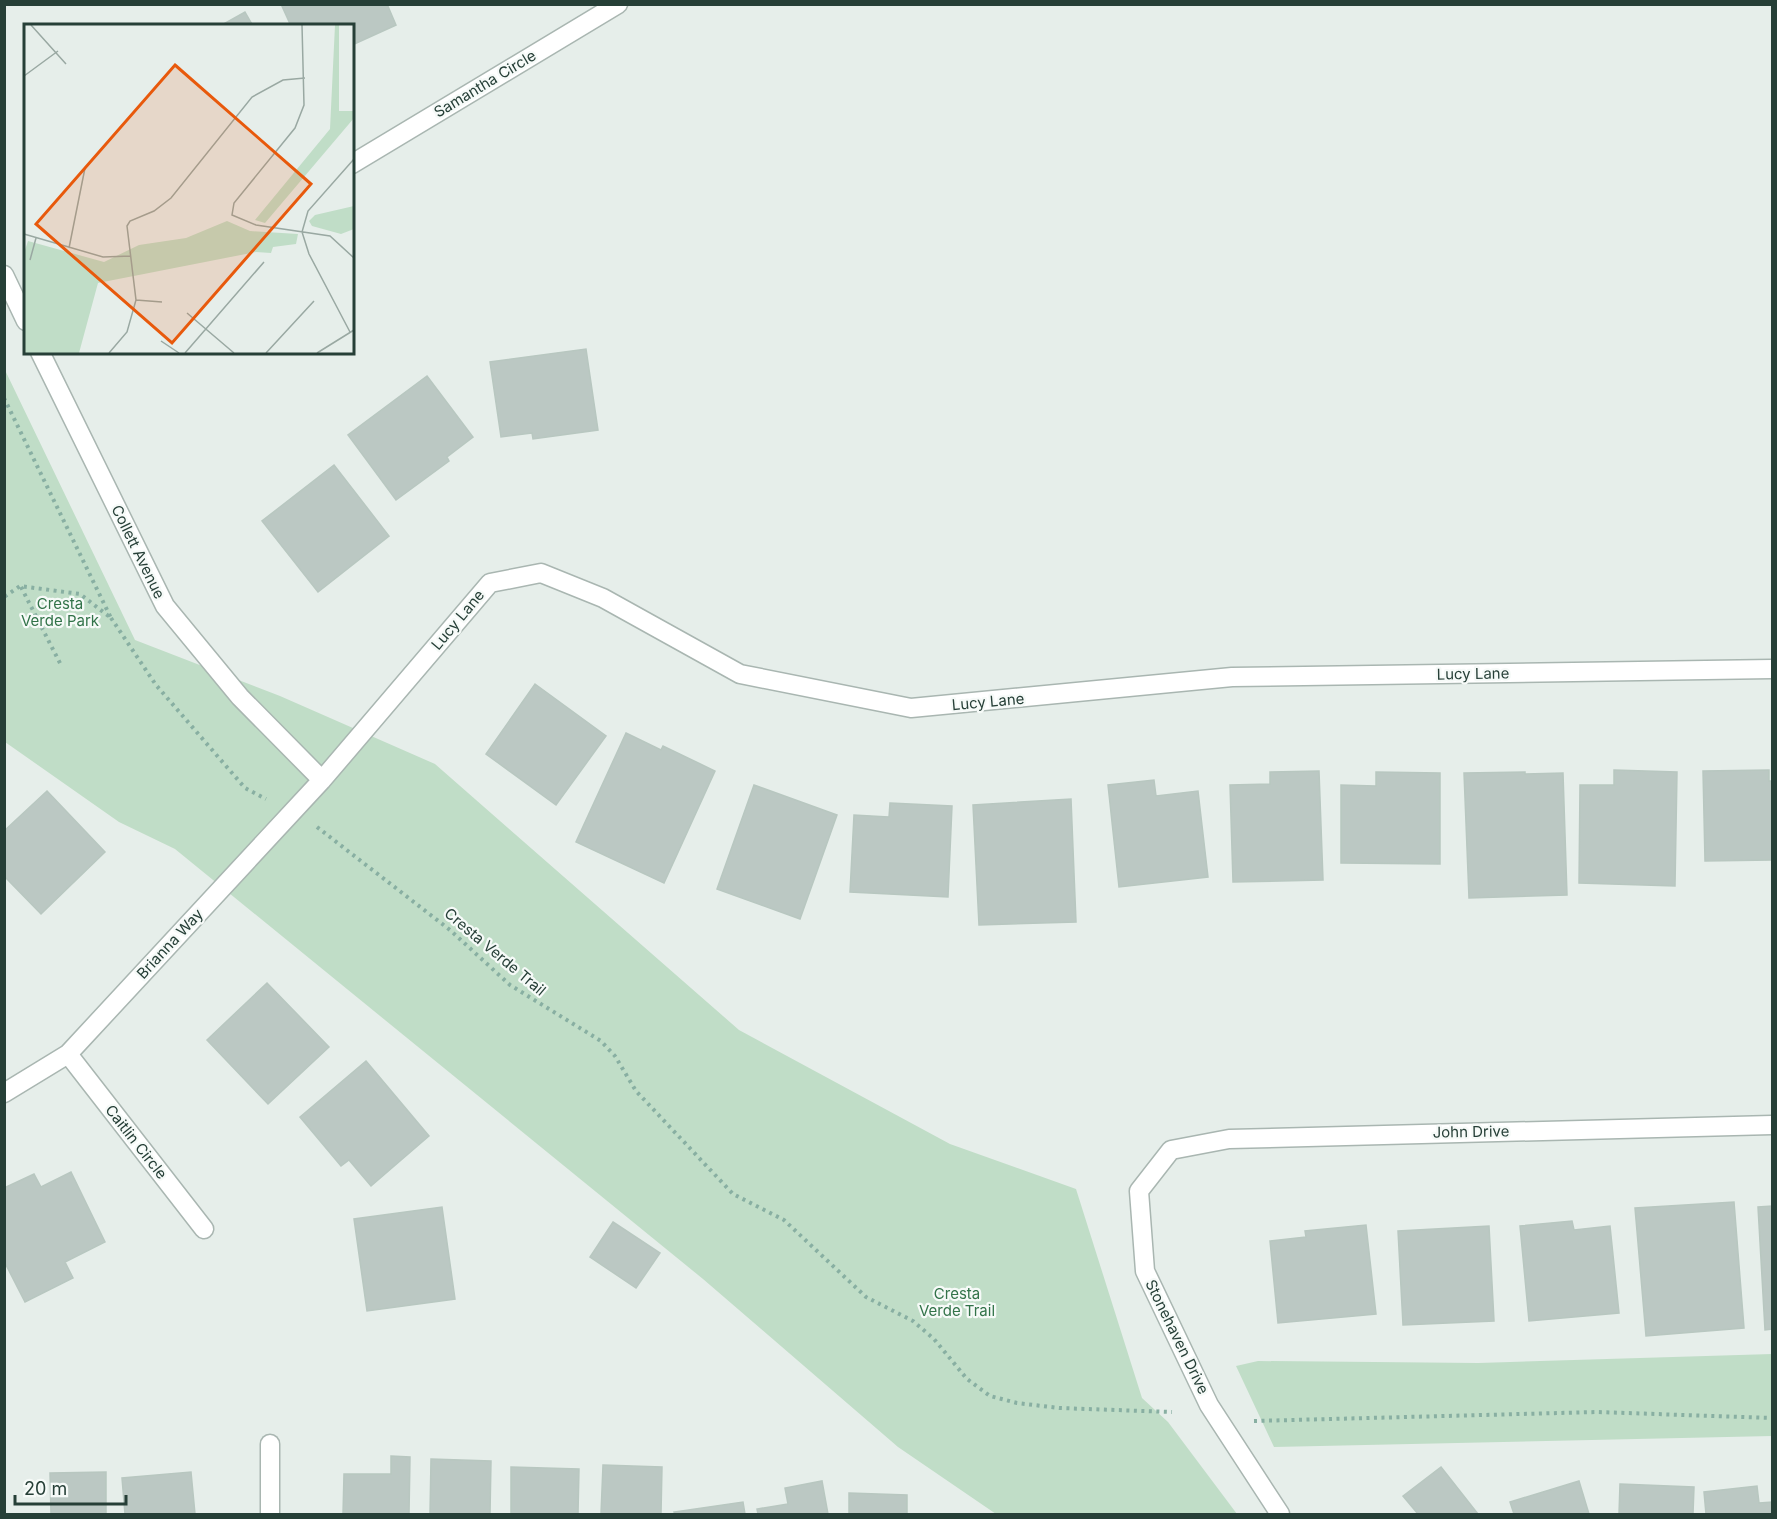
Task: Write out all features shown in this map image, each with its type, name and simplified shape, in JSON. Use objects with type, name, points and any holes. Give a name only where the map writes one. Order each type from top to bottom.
[{"type":"street","name":"Samantha Circle","points":[[354,163],[618,4]]},
{"type":"street","points":[[4,275],[24,317]]},
{"type":"street","name":"Collett Avenue","points":[[41,354],[165,606],[240,697],[322,780]]},
{"type":"street","name":"Lucy Lane","points":[[322,780],[490,583],[541,573],[603,598],[740,674],[911,708],[1232,677],[1773,669]]},
{"type":"street","name":"Brianna Way","points":[[4,1093],[68,1054],[322,780]]},
{"type":"street","name":"Caitlin Circle","points":[[68,1054],[204,1229]]},
{"type":"street","name":"John Drive","points":[[1171,1150],[1229,1139],[1773,1125]]},
{"type":"street","name":"Stonehaven Drive","points":[[1171,1150],[1139,1191],[1145,1270],[1209,1405],[1280,1515]]},
{"type":"street","points":[[270,1444],[270,1515]]},
{"type":"path","points":[[4,398],[111,618],[156,685],[245,788],[275,804]]},
{"type":"path","points":[[4,597],[20,586],[80,594],[111,618]]},
{"type":"path","points":[[20,586],[62,667]]},
{"type":"path","name":"Cresta Verde Trail","points":[[315,826],[325,831],[450,930],[510,985],[601,1041],[615,1056],[636,1091],[733,1194],[784,1220],[866,1297],[913,1321],[934,1339],[967,1379],[990,1396],[1059,1408],[1172,1412]]},
{"type":"path","points":[[1220,1422],[1597,1412],[1773,1418]]},
{"type":"green space","name":"Cresta Verde Trail","points":[[4,368],[135,640],[280,696],[435,764],[739,1030],[950,1144],[1076,1189],[1142,1398],[1168,1422],[1237,1514],[996,1514],[898,1447],[703,1279],[175,849],[119,822],[5,742]]},
{"type":"green space","points":[[1772,1354],[1772,1436],[1274,1447],[1236,1366],[1258,1361],[1478,1363]]},
{"type":"building","points":[[281,4],[387,4],[396,25],[354,44],[354,24],[290,24]]},
{"type":"building","points":[[245,12],[252,24],[224,24]]},
{"type":"building","points":[[586,349],[598,430],[533,439],[532,433],[501,437],[490,362]]},
{"type":"building","points":[[427,376],[473,437],[447,457],[449,461],[396,500],[348,435]]},
{"type":"building","points":[[334,465],[389,536],[318,592],[262,521]]},
{"type":"building","points":[[535,684],[606,736],[556,805],[486,754]]},
{"type":"building","points":[[626,733],[661,750],[663,746],[715,771],[664,883],[576,842]]},
{"type":"building","points":[[1614,770],[1677,772],[1675,886],[1579,883],[1580,785],[1614,785]]},
{"type":"building","points":[[1769,770],[1769,781],[1772,781],[1772,860],[1705,861],[1703,771]]},
{"type":"building","points":[[1319,771],[1323,880],[1233,882],[1230,785],[1270,784],[1270,772]]},
{"type":"building","points":[[1376,772],[1440,773],[1440,864],[1341,863],[1341,785],[1376,786]]},
{"type":"building","points":[[1525,772],[1525,774],[1563,773],[1567,895],[1469,898],[1464,773]]},
{"type":"building","points":[[1154,780],[1156,796],[1198,791],[1208,877],[1119,887],[1108,785]]},
{"type":"building","points":[[754,785],[837,815],[800,919],[717,889]]},
{"type":"building","points":[[47,791],[105,852],[41,914],[4,876],[4,831]]},
{"type":"building","points":[[1071,799],[1076,922],[979,925],[973,805]]},
{"type":"building","points":[[890,803],[952,806],[948,897],[850,892],[854,815],[889,817]]},
{"type":"building","points":[[267,983],[329,1047],[268,1104],[207,1040]]},
{"type":"building","points":[[366,1061],[429,1136],[371,1186],[349,1160],[341,1166],[300,1117]]},
{"type":"building","points":[[71,1172],[105,1242],[65,1262],[73,1278],[25,1302],[4,1261],[4,1188],[34,1174],[41,1187]]},
{"type":"building","points":[[1734,1202],[1744,1328],[1646,1336],[1635,1208]]},
{"type":"building","points":[[1772,1206],[1772,1329],[1765,1330],[1758,1207]]},
{"type":"building","points":[[442,1207],[455,1299],[367,1311],[354,1219]]},
{"type":"building","points":[[1572,1221],[1574,1230],[1610,1226],[1619,1313],[1529,1321],[1520,1226]]},
{"type":"building","points":[[613,1222],[660,1253],[636,1288],[590,1257]]},
{"type":"building","points":[[1366,1225],[1376,1314],[1278,1323],[1270,1241],[1306,1237],[1305,1231]]},
{"type":"building","points":[[1489,1226],[1494,1321],[1403,1325],[1398,1231]]},
{"type":"building","points":[[391,1456],[410,1457],[409,1514],[343,1514],[344,1474],[391,1474]]},
{"type":"building","points":[[431,1459],[491,1461],[490,1514],[430,1514]]},
{"type":"building","points":[[603,1465],[662,1467],[661,1514],[601,1514]]},
{"type":"building","points":[[511,1467],[579,1469],[578,1514],[511,1514]]},
{"type":"building","points":[[1441,1467],[1478,1514],[1418,1514],[1403,1496]]},
{"type":"building","points":[[106,1472],[106,1514],[51,1514],[50,1473]]},
{"type":"building","points":[[191,1472],[195,1514],[125,1514],[122,1478]]},
{"type":"building","points":[[822,1481],[828,1514],[758,1514],[757,1509],[788,1504],[785,1488]]},
{"type":"building","points":[[1579,1481],[1589,1514],[1514,1514],[1510,1502]]},
{"type":"building","points":[[1620,1484],[1694,1487],[1693,1514],[1619,1514]]},
{"type":"building","points":[[1757,1486],[1759,1503],[1772,1502],[1772,1514],[1706,1514],[1704,1492]]},
{"type":"building","points":[[849,1493],[907,1495],[907,1514],[849,1514]]},
{"type":"building","points":[[743,1502],[745,1514],[675,1514],[674,1512]]},
{"type":"park label","name":"Cresta Verde Park","points":[[60,612]]}]
